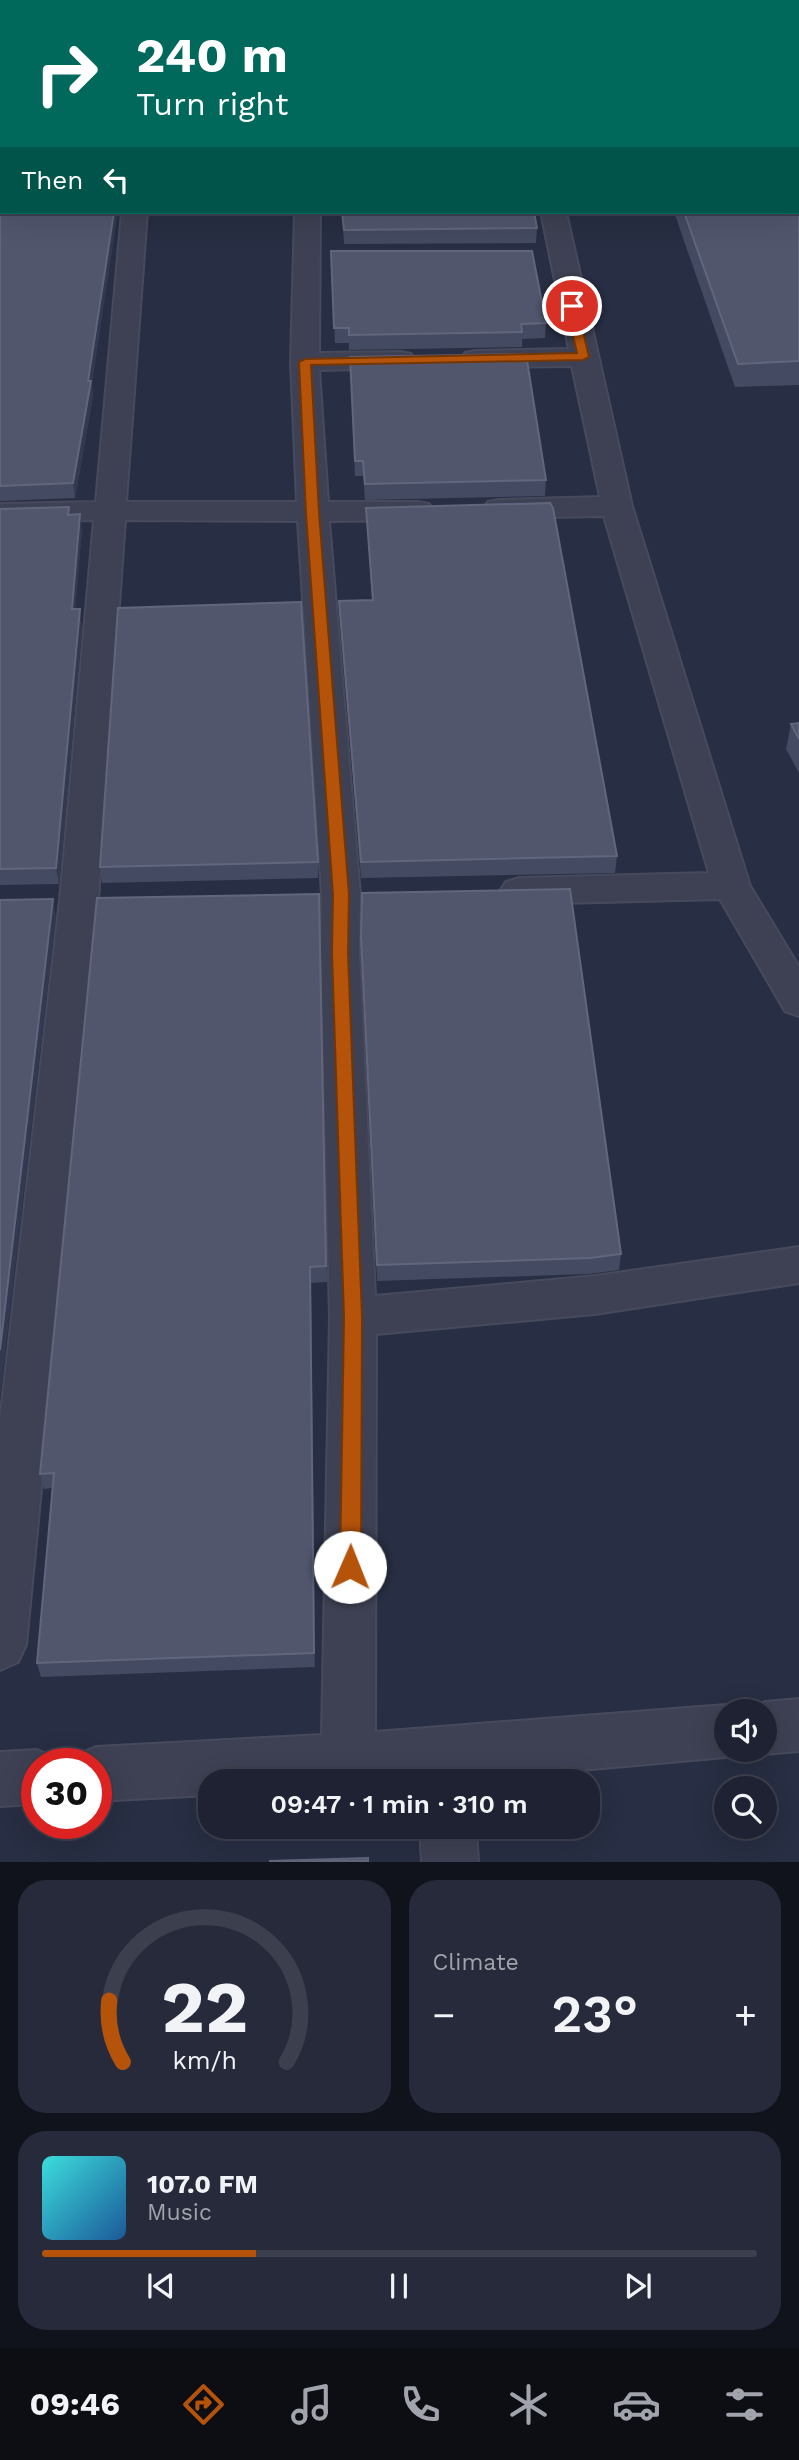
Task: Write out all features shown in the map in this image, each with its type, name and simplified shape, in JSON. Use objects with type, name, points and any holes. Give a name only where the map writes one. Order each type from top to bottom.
[{"type":"street","points":[[0,1645],[93,900],[111,509],[134,214]]},
{"type":"street","points":[[308,214],[321,255],[305,362],[313,513],[341,895],[340,953],[353,1317],[348,1761]]},
{"type":"street","points":[[553,214],[547,255],[583,357],[617,506],[731,886],[799,1001]]},
{"type":"street","points":[[305,362],[583,357]]},
{"type":"street","points":[[0,513],[111,509],[313,513],[617,506]]},
{"type":"street","points":[[480,892],[731,886]]},
{"type":"street","points":[[40,901],[93,900]]},
{"type":"street","points":[[353,1317],[595,1295],[799,1265]]},
{"type":"street","points":[[777,1727],[799,1725]]},
{"type":"street","points":[[112,1773],[348,1761],[444,1768],[714,1733]]},
{"type":"street","points":[[0,1779],[21,1778]]},
{"type":"street","points":[[449,1839],[450,1861]]},
{"type":"building","points":[[0,214],[114,214],[88,381],[91,381],[73,483],[0,486]]},
{"type":"building","points":[[342,214],[534,214],[537,228],[344,230]]},
{"type":"building","points":[[685,214],[799,214],[799,361],[738,364]]},
{"type":"building","points":[[331,251],[532,251],[546,323],[521,324],[522,332],[349,335],[349,328],[334,328]]},
{"type":"building","points":[[526,354],[546,480],[365,484],[363,461],[355,461],[350,357]]},
{"type":"building","points":[[550,503],[617,856],[361,862],[339,601],[373,600],[366,508]]},
{"type":"building","points":[[69,507],[68,515],[80,514],[72,609],[80,609],[56,868],[0,869],[0,509]]},
{"type":"building","points":[[301,602],[318,862],[100,867],[118,608]]},
{"type":"building","points":[[799,723],[799,739],[791,724]]},
{"type":"building","points":[[570,889],[621,1254],[590,1258],[377,1265],[361,937],[362,893]]},
{"type":"building","points":[[319,894],[326,1266],[310,1267],[314,1653],[37,1663],[54,1473],[40,1474],[97,898]]},
{"type":"building","points":[[53,899],[0,1350],[0,900]]},
{"type":"building","points":[[368,1858],[368,1861],[269,1861]]},
{"type":"route","points":[[350,1567],[353,1317],[340,953],[341,895],[313,513],[305,362],[583,357],[572,306]]}]
